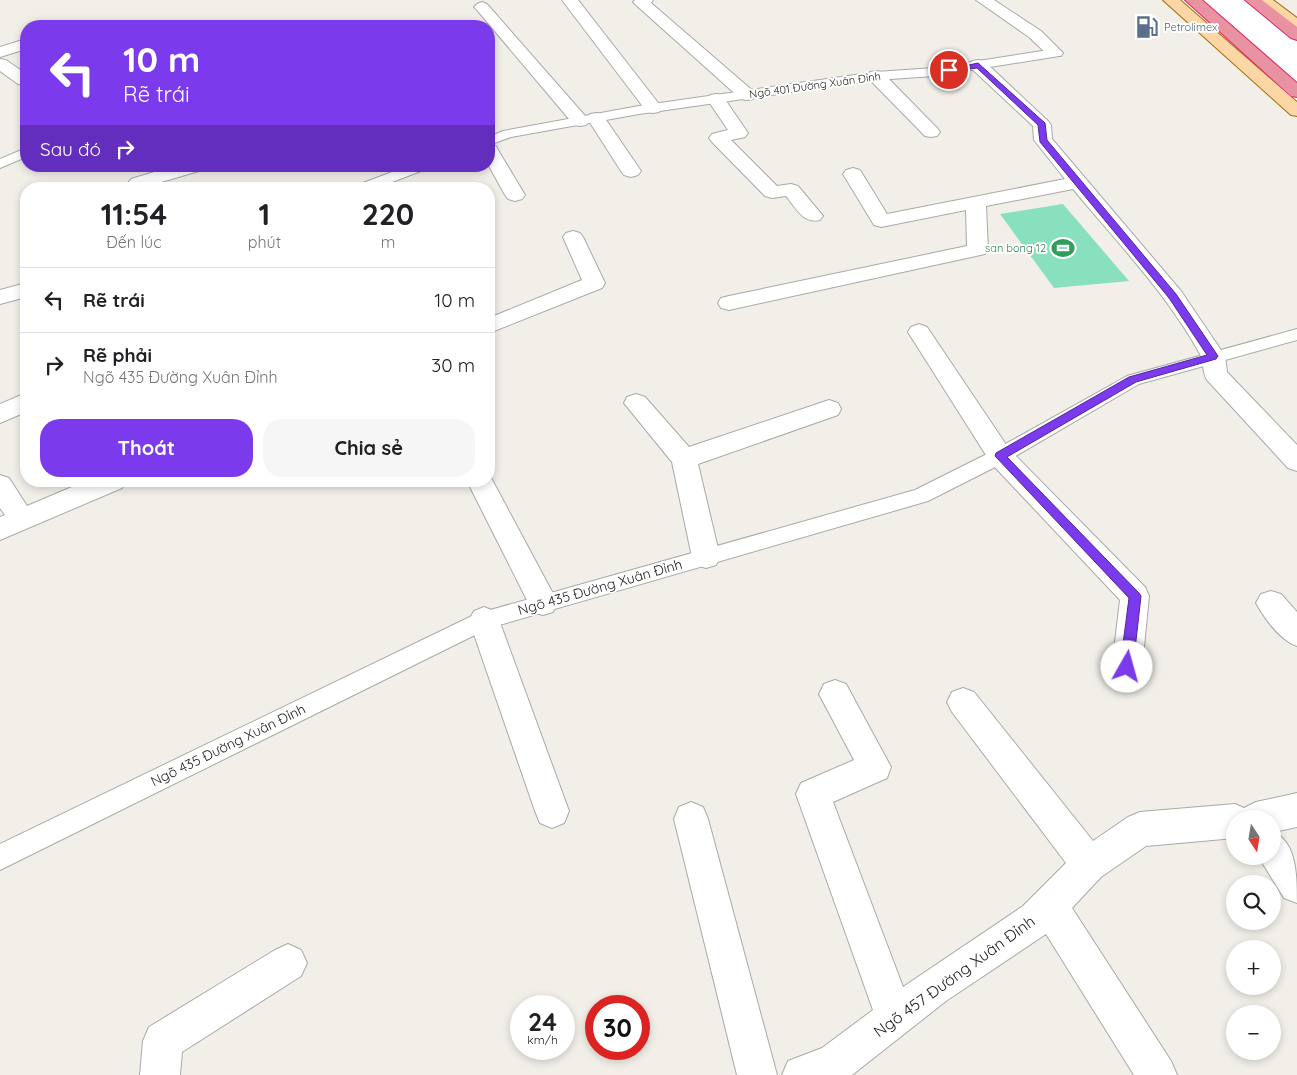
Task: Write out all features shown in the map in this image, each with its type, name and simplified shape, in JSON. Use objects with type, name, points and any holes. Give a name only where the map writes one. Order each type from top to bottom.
[{"type":"highway","points":[[1193,0],[1297,92]]},
{"type":"highway","points":[[1253,0],[1297,36]]},
{"type":"main road","points":[[1171,0],[1297,111]]},
{"type":"main road","points":[[1187,0],[1297,96]]},
{"type":"main road","points":[[1264,0],[1297,26]]},
{"type":"main road","points":[[1284,0],[1297,10]]},
{"type":"street","points":[[570,0],[653,108]]},
{"type":"street","points":[[645,0],[641,2],[747,95]]},
{"type":"street","name":"Ngõ 401 Đường Xuân Đỉnh","points":[[984,0],[1035,34],[1055,52]]},
{"type":"street","points":[[482,7],[494,20]]},
{"type":"street","points":[[495,21],[588,120],[631,172]]},
{"type":"street","points":[[0,52],[20,46]]},
{"type":"street","points":[[0,64],[20,77]]},
{"type":"street","points":[[978,65],[1042,125],[1043,140],[1173,296],[1213,356],[1215,374],[1297,461]]},
{"type":"street","points":[[876,76],[931,132]]},
{"type":"street","points":[[716,99],[740,132],[718,138],[772,192],[791,190],[813,216]]},
{"type":"street","points":[[495,160],[515,195]]},
{"type":"street","points":[[136,180],[170,172]]},
{"type":"street","points":[[853,174],[881,221],[1077,182]]},
{"type":"street","points":[[729,303],[978,250],[976,202]]},
{"type":"street","points":[[495,324],[594,283],[573,237]]},
{"type":"street","points":[[0,297],[20,292]]},
{"type":"street","points":[[919,332],[1000,456],[1135,596],[1127,667]]},
{"type":"street","points":[[636,403],[684,460],[706,557]]},
{"type":"street","points":[[0,414],[20,405]]},
{"type":"street","points":[[684,460],[829,409]]},
{"type":"street","points":[[0,485],[11,524],[100,487]]},
{"type":"street","points":[[483,487],[543,604]]},
{"type":"street","points":[[1271,603],[1297,633]]},
{"type":"street","points":[[484,620],[552,811]]},
{"type":"street","points":[[835,694],[875,767],[814,794],[895,1018]]},
{"type":"street","points":[[962,702],[1089,865]]},
{"type":"street","points":[[1281,814],[1297,810]]},
{"type":"street","points":[[691,820],[757,1075]]},
{"type":"street","name":"Ngõ 457 Đường Xuân Đỉnh","points":[[802,1075],[834,1064],[933,988],[1036,919],[1089,865],[1140,829],[1226,822]]},
{"type":"street","points":[[1281,861],[1297,885]]},
{"type":"street","points":[[1050,905],[1157,1075]]},
{"type":"street","points":[[160,1075],[162,1041],[288,963]]},
{"type":"lane","name":"Ngõ 401 Đường Xuân Đỉnh","points":[[495,139],[508,134],[653,108],[876,76],[978,65],[1055,52]]},
{"type":"lane","points":[[0,164],[20,155]]},
{"type":"lane","points":[[379,182],[405,172]]},
{"type":"lane","name":"Ngõ 435 Đường Xuân Đỉnh","points":[[0,857],[484,620],[921,496],[1000,456],[1133,380],[1213,356],[1297,334]]},
{"type":"green space","name":"san bong 12","points":[[1063,204],[1129,281],[1054,288],[1000,214]]},
{"type":"pier","points":[[1180,0],[1259,0],[1297,30],[1297,105]]},
{"type":"place","name":"Petrolimex","points":[[1147,27]]},
{"type":"place","name":"san bong 12","points":[[1063,248]]},
{"type":"route","points":[[949,70],[978,65],[1042,125],[1043,140],[1173,296],[1213,356],[1133,380],[1000,456],[1135,596],[1127,667]]}]
